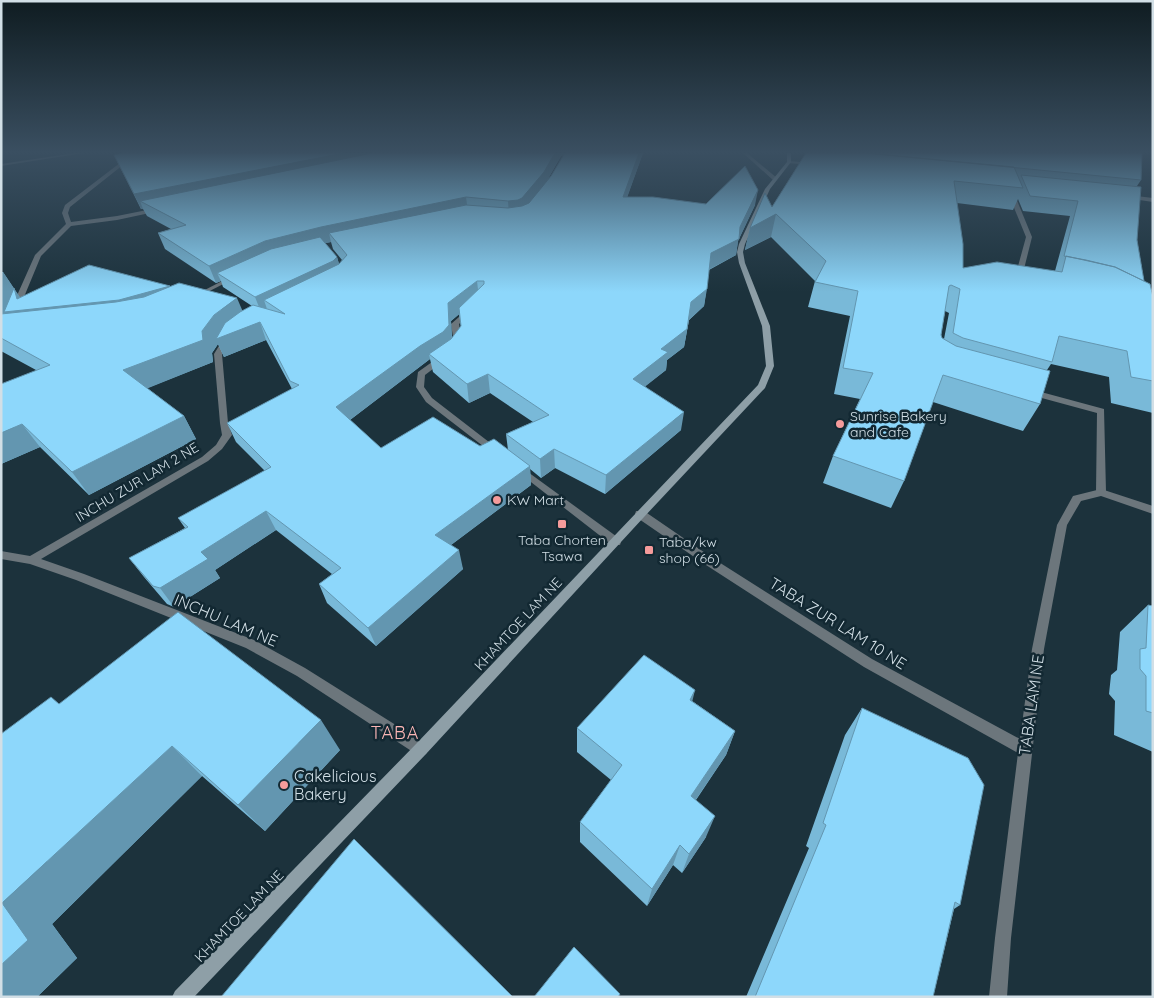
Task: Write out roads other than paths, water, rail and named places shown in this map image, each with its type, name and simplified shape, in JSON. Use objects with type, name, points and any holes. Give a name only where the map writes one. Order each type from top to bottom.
[{"type":"main road","name":"KHAMTOE LAM NE","points":[[181,997],[422,749],[640,514],[762,386],[770,366],[766,326],[742,263],[740,252],[763,200]]},
{"type":"street","points":[[70,224],[65,213],[68,206],[76,200]]},
{"type":"street","points":[[1014,200],[1029,237],[1020,270],[1038,274]]},
{"type":"street","points":[[13,313],[38,255],[70,224],[118,218],[164,209]]},
{"type":"street","points":[[185,300],[237,276]]},
{"type":"street","points":[[475,306],[455,324],[458,343],[450,353],[421,374],[420,386],[429,400],[501,455]]},
{"type":"street","name":"INCHU ZUR LAM 2 NE","points":[[31,560],[184,472],[219,447],[227,435],[224,423],[218,354],[228,339],[236,332]]},
{"type":"street","points":[[1024,390],[1101,411],[1101,492],[1153,510]]},
{"type":"street","points":[[516,467],[616,542]]},
{"type":"street","name":"TABA LAM NE","points":[[998,997],[1038,649],[1062,525],[1076,498],[1101,492]]},
{"type":"street","name":"TABA ZUR LAM 10 NE","points":[[640,514],[710,562],[868,663],[1025,749]]},
{"type":"street","name":"INCHU LAM NE","points":[[1,555],[31,560],[80,577],[250,644],[301,672],[422,749]]},
{"type":"place","name":"Sunrise Bakery and Cafe","points":[[840,424]]},
{"type":"place","name":"KW Mart","points":[[497,500]]},
{"type":"place","name":"Taba Chorten Tsawa","points":[[562,524]]},
{"type":"place","name":"Taba/kw shop (66)","points":[[649,550]]},
{"type":"place","name":"Cakelicious Bakery","points":[[284,785]]},
{"type":"district","name":"TABA","points":[[395,733]]}]
